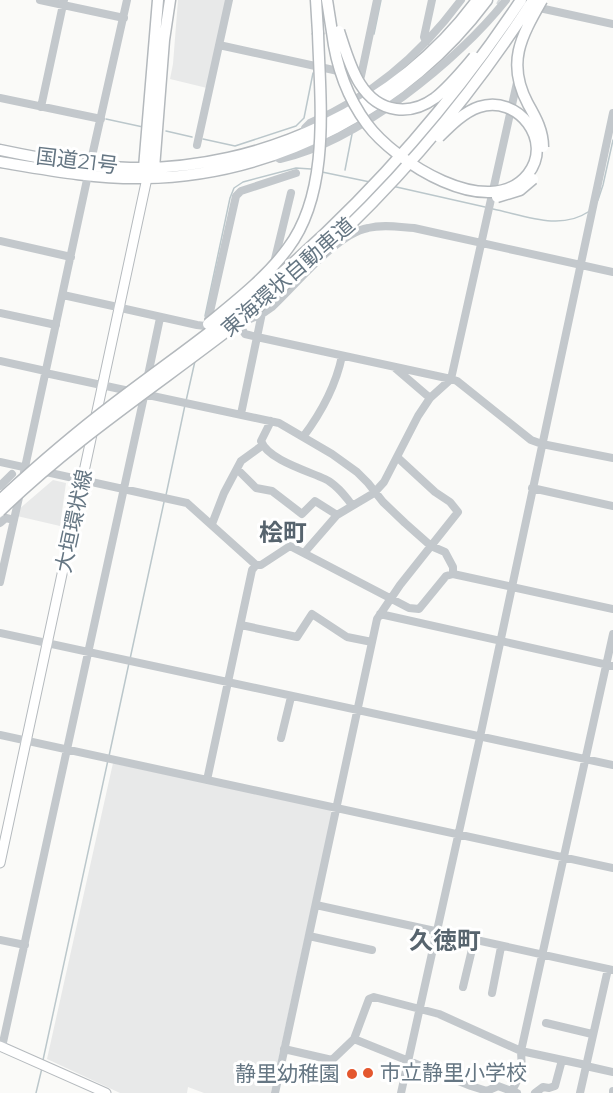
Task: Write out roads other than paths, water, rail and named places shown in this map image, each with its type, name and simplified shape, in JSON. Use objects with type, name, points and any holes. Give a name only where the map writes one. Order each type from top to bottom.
[{"type":"highway","points":[[149,171],[158,0]]},
{"type":"highway","points":[[149,171],[170,0]]},
{"type":"highway","points":[[318,0],[341,75],[358,112],[386,146],[410,164],[417,168],[456,186],[483,191],[496,190],[512,186],[526,176],[533,164],[537,149],[527,120],[506,106],[489,105],[469,112],[447,129],[413,165],[405,174],[355,224],[328,246]]},
{"type":"highway","points":[[109,407],[212,322],[267,272],[290,247],[298,234],[310,207],[317,173],[329,0]]},
{"type":"highway","points":[[149,171],[222,159],[280,143],[373,98],[435,47],[477,0]]},
{"type":"highway","points":[[149,171],[191,175],[223,169],[272,154],[334,128],[378,104],[403,86],[442,52],[487,0]]},
{"type":"highway","points":[[328,32],[368,95],[393,109],[410,109],[428,103],[447,87],[475,56],[507,0]]},
{"type":"highway","name":"東海環状自動車道","points":[[0,500],[109,407],[255,296],[355,206],[443,107],[521,0]]},
{"type":"highway","points":[[328,32],[330,61],[345,101],[361,128],[381,150],[412,174],[439,187],[482,198],[502,197],[520,190],[527,184],[542,162],[542,134],[519,85],[516,64],[535,2]]},
{"type":"highway","name":"東海環状自動車道","points":[[0,511],[59,458],[263,303],[328,246],[394,179],[450,115],[535,2]]},
{"type":"highway","name":"国道21号","points":[[0,150],[89,170]]},
{"type":"highway","name":"国道21号","points":[[0,162],[89,170],[149,171]]},
{"type":"main road","name":"大垣環状線","points":[[0,863],[104,385],[117,307],[149,171]]},
{"type":"main road","points":[[1,1047],[106,1093]]},
{"type":"street","points":[[40,0],[64,2],[124,18]]},
{"type":"street","points":[[0,582],[127,0]]},
{"type":"street","points":[[197,145],[229,0]]},
{"type":"street","points":[[219,45],[361,76],[377,0]]},
{"type":"street","points":[[426,42],[424,37],[432,0]]},
{"type":"street","points":[[304,133],[310,123],[343,107],[389,76],[426,42],[461,0]]},
{"type":"street","points":[[272,154],[280,159],[309,149],[385,110],[465,45],[507,0],[535,2],[613,24]]},
{"type":"street","points":[[41,107],[64,2]]},
{"type":"street","points":[[304,554],[336,515],[374,493],[384,482],[418,416],[430,398],[451,379],[535,2]]},
{"type":"street","points":[[0,98],[101,119]]},
{"type":"street","points":[[401,1093],[480,737],[613,113]]},
{"type":"street","points":[[207,326],[236,196],[241,190],[296,173]]},
{"type":"street","points":[[241,414],[291,193]]},
{"type":"street","points":[[63,295],[160,318],[207,326],[238,324],[262,314],[340,241],[353,232],[383,226],[414,228],[613,272]]},
{"type":"street","points":[[0,241],[71,257]]},
{"type":"street","points":[[0,313],[56,325]]},
{"type":"street","points":[[1,1047],[160,318]]},
{"type":"street","points":[[238,324],[245,334],[457,381],[531,440],[613,458]]},
{"type":"street","points":[[303,437],[317,418],[342,356]]},
{"type":"street","points":[[0,361],[271,421],[303,437],[357,471],[374,493],[431,546],[445,552],[453,567],[453,574]]},
{"type":"street","points":[[394,367],[430,398]]},
{"type":"street","points":[[271,421],[261,441],[263,445],[274,456],[325,479],[343,493],[352,505]]},
{"type":"street","points":[[212,524],[241,461],[263,445]]},
{"type":"street","points":[[275,1093],[377,619],[458,512],[450,502],[435,492],[397,457]]},
{"type":"street","points":[[0,462],[159,495],[190,505],[256,565]]},
{"type":"street","points":[[237,469],[256,488],[272,491],[302,514],[315,501],[336,515]]},
{"type":"street","points":[[0,486],[12,474]]},
{"type":"street","points":[[532,488],[613,506]]},
{"type":"street","points":[[0,523],[6,518],[14,520]]},
{"type":"street","points":[[207,780],[252,570],[256,565],[261,565],[290,546],[409,608],[419,609],[446,576],[453,574],[613,609]]},
{"type":"street","points":[[241,625],[297,637],[312,614],[347,637],[372,642]]},
{"type":"street","points":[[380,614],[610,665]]},
{"type":"street","points":[[0,633],[613,765]]},
{"type":"street","points":[[354,1039],[487,1091],[498,1086],[515,1092],[522,1071],[521,1052],[585,759],[610,665],[613,634]]},
{"type":"street","points":[[281,738],[291,696]]},
{"type":"street","points":[[0,735],[613,868]]},
{"type":"street","points":[[316,905],[610,969],[592,1034],[580,1093]]},
{"type":"street","points":[[309,936],[372,950]]},
{"type":"street","points":[[0,940],[25,945]]},
{"type":"street","points":[[464,987],[474,941]]},
{"type":"street","points":[[492,993],[501,947]]},
{"type":"street","points":[[284,1049],[333,1060],[354,1039],[369,999],[379,998],[439,1014],[521,1052],[613,1072]]},
{"type":"street","points":[[546,1023],[592,1034]]},
{"type":"street","points":[[535,1093],[543,1087],[555,1086],[562,1060]]},
{"type":"waterway","points":[[374,34],[381,0]]},
{"type":"waterway","points":[[203,139],[235,146],[296,126],[304,118],[313,73]]},
{"type":"waterway","points":[[106,119],[143,127]]},
{"type":"waterway","points":[[166,131],[192,137]]},
{"type":"waterway","points":[[345,170],[352,134]]},
{"type":"waterway","points":[[598,200],[613,140]]},
{"type":"waterway","points":[[205,316],[234,188],[243,182],[296,168],[311,169]]},
{"type":"waterway","points":[[322,172],[370,182]]},
{"type":"waterway","points":[[392,186],[485,207]]},
{"type":"waterway","points":[[493,209],[529,218],[554,221],[577,218],[588,212]]},
{"type":"waterway","points":[[186,401],[195,361]]},
{"type":"waterway","points":[[166,495],[185,405]]},
{"type":"waterway","points":[[130,659],[164,502]]},
{"type":"waterway","points":[[109,756],[129,663]]},
{"type":"waterway","points":[[43,1060],[108,760]]},
{"type":"waterway","points":[[36,1093],[42,1068]]},
{"type":"place","name":"市立静里小学校","points":[[368,1073]]},
{"type":"place","name":"静里幼稚園","points":[[352,1074]]},
{"type":"district","name":"桧町","points":[[283,533]]},
{"type":"district","name":"久徳町","points":[[445,941]]}]
